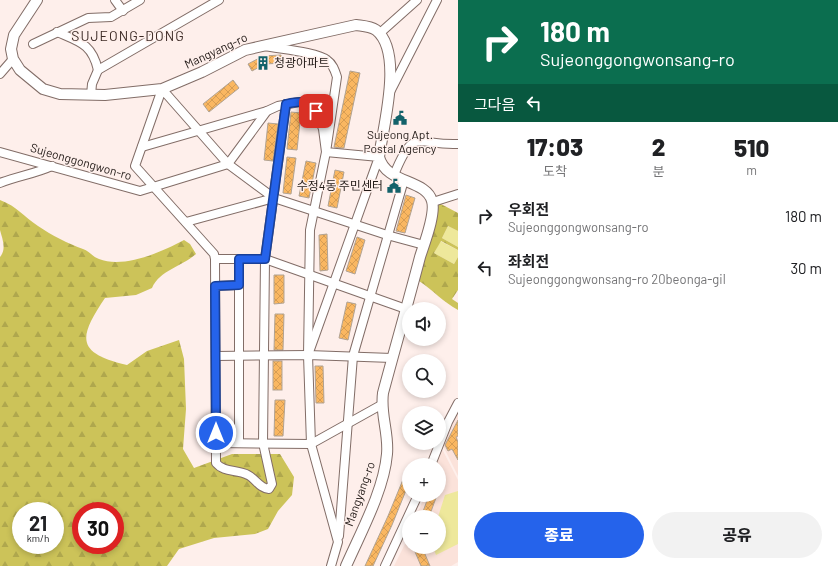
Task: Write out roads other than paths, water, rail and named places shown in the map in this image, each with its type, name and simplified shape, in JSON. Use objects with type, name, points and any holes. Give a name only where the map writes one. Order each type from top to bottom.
[{"type":"main road","points":[[13,59],[11,49],[14,35],[37,0]]},
{"type":"main road","name":"Mangyang-ro","points":[[13,59],[20,70],[43,89],[60,94],[91,95],[133,93],[162,89],[202,72],[245,50],[261,45],[356,25],[368,26],[380,33]]},
{"type":"main road","points":[[380,33],[386,43],[391,63],[390,92],[379,157],[381,165],[387,172],[428,192],[433,202]]},
{"type":"main road","name":"Mangyang-ro","points":[[408,302],[424,245],[433,202]]},
{"type":"main road","name":"Mangyang-ro","points":[[346,566],[384,473],[387,453],[381,405],[402,323]]},
{"type":"street","points":[[115,0],[123,11]]},
{"type":"street","points":[[33,44],[88,18],[111,17],[140,0]]},
{"type":"street","points":[[98,70],[219,0]]},
{"type":"street","points":[[380,33],[417,0]]},
{"type":"street","points":[[390,92],[437,0]]},
{"type":"street","points":[[57,32],[86,47],[95,56],[98,70],[92,84],[91,95]]},
{"type":"street","points":[[261,45],[316,56],[328,60],[337,77],[337,87],[326,152],[310,230],[308,355],[312,444],[338,542]]},
{"type":"street","points":[[0,74],[13,59]]},
{"type":"street","points":[[162,89],[228,164],[274,198],[313,212],[424,245]]},
{"type":"street","points":[[162,89],[135,166],[214,254],[216,463],[221,468],[248,474],[263,488],[269,489],[272,484],[263,442],[265,259],[286,104]]},
{"type":"street","points":[[142,147],[267,111],[286,104],[299,102],[308,103],[316,111],[323,129],[326,152]]},
{"type":"street","points":[[228,164],[267,111]]},
{"type":"street","points":[[394,175],[402,154],[408,146],[417,141],[458,144]]},
{"type":"street","name":"Sujeonggongwon-ro","points":[[0,152],[140,191],[154,188],[228,164]]},
{"type":"street","points":[[308,355],[379,157],[326,152]]},
{"type":"street","points":[[0,183],[10,178],[41,172],[52,166]]},
{"type":"street","points":[[331,566],[338,542],[353,356],[404,180]]},
{"type":"street","points":[[433,202],[458,194]]},
{"type":"street","points":[[186,222],[274,198]]},
{"type":"street","points":[[215,259],[265,259],[402,308]]},
{"type":"street","points":[[239,259],[239,443]]},
{"type":"street","points":[[215,286],[239,285]]},
{"type":"street","points":[[216,356],[308,355],[392,358]]},
{"type":"street","points":[[433,458],[448,422],[458,404]]},
{"type":"street","points":[[216,443],[263,442],[312,444],[381,405]]},
{"type":"street","points":[[385,566],[415,502]]},
{"type":"place","name":"청광아파트","points":[[263,63]]},
{"type":"place","name":"Sujeong Apt. Postal Agency","points":[[400,118]]},
{"type":"place","name":"수정4동 주민센터","points":[[394,186]]},
{"type":"district","name":"SUJEONG-DONG","points":[[128,36]]}]
